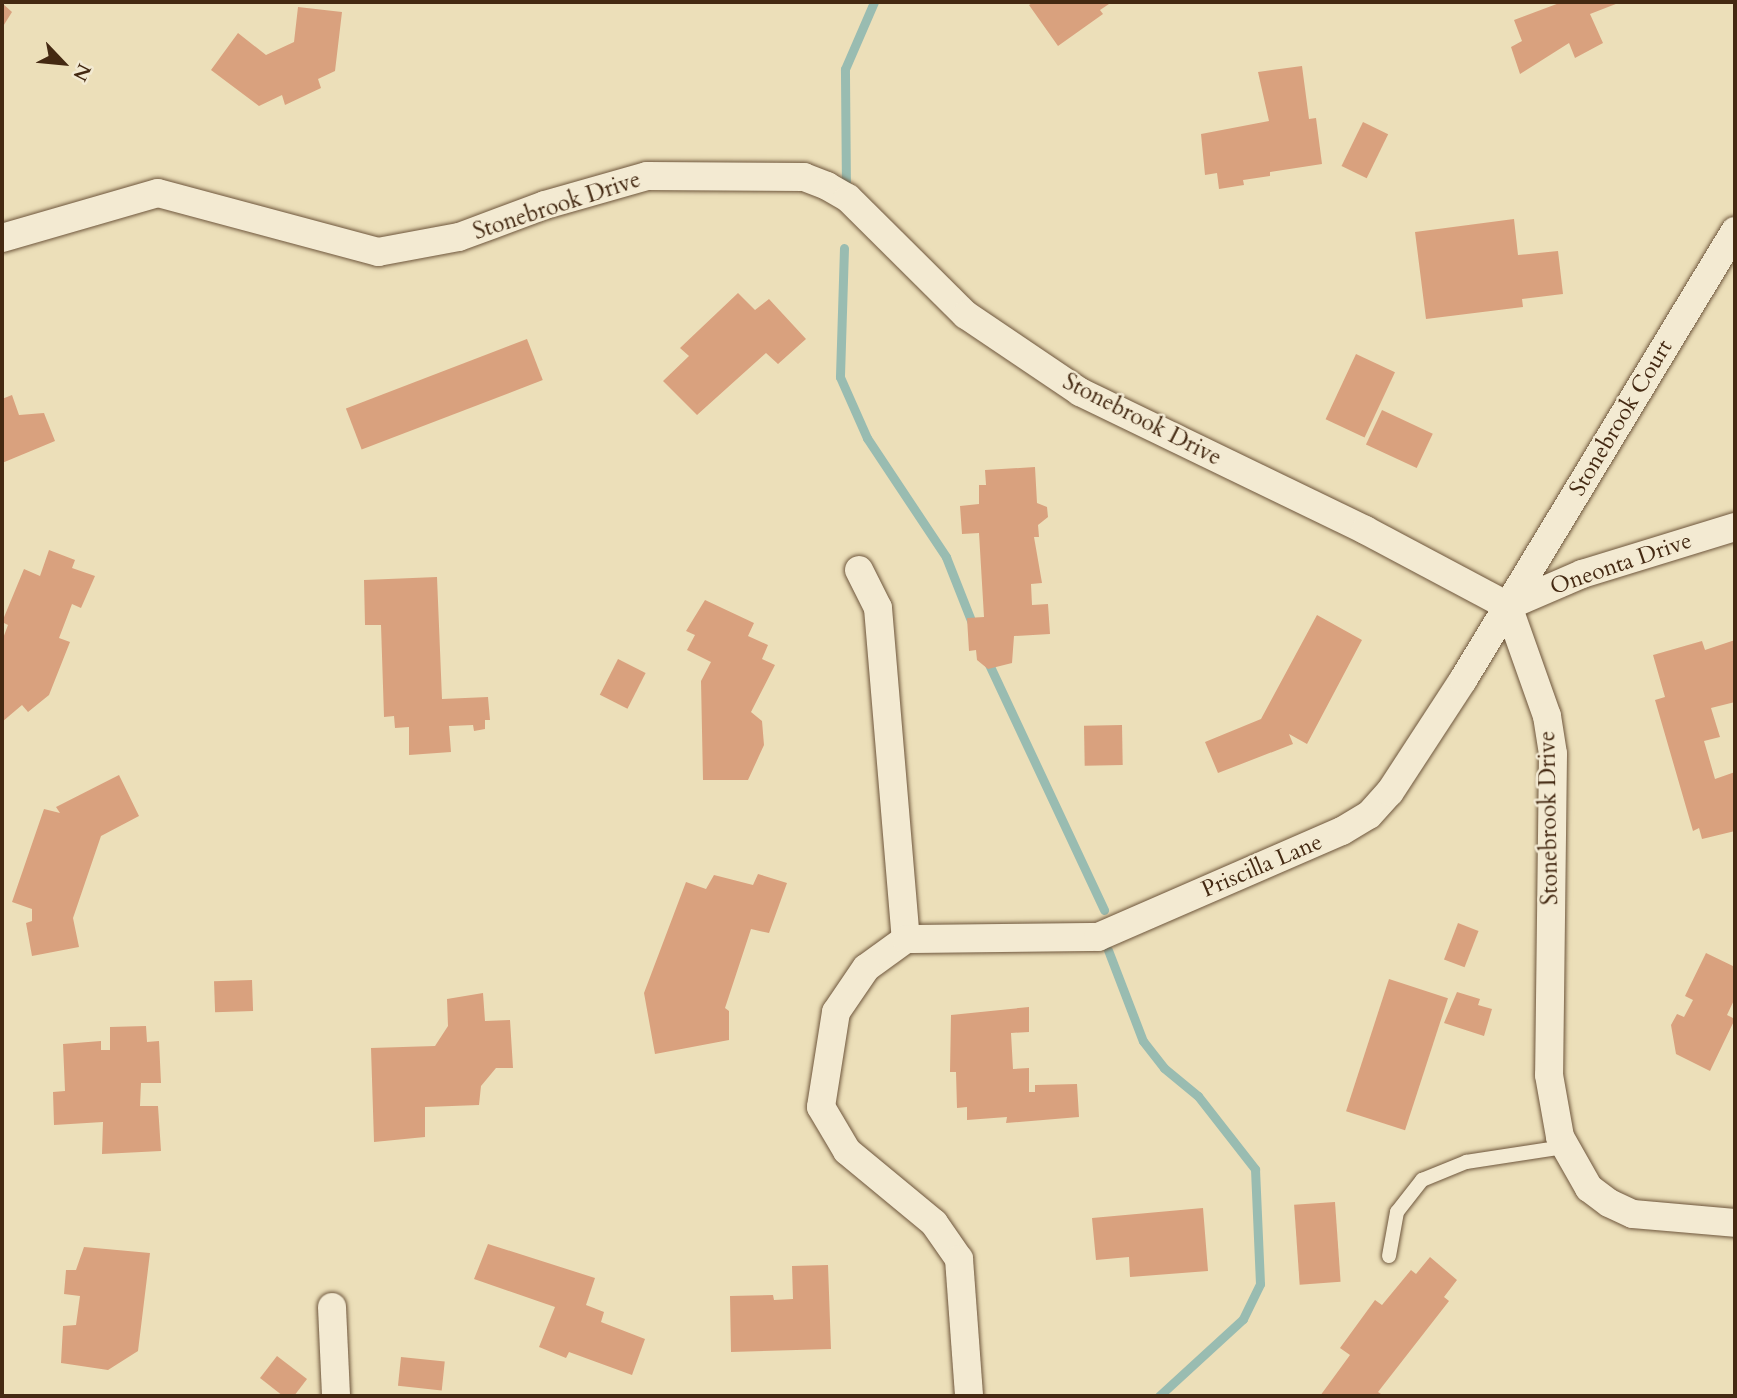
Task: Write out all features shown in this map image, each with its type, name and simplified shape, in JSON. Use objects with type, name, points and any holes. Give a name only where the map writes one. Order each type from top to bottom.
[{"type":"street","name":"Stonebrook Drive","points":[[2,237],[158,193],[378,252],[459,237],[647,176],[804,177],[849,198],[966,315],[1080,392],[1365,530],[1508,606],[1547,716],[1553,754],[1549,1075],[1551,1108],[1564,1147],[1589,1188],[1633,1214],[1735,1223]]},
{"type":"street","name":"Stonebrook Court","points":[[1508,606],[1735,231]]},
{"type":"street","name":"Oneonta Drive","points":[[1508,606],[1582,574],[1735,527]]},
{"type":"street","points":[[859,570],[878,608],[906,939],[866,968],[836,1012],[821,1107],[848,1151],[934,1223],[959,1259],[969,1396]]},
{"type":"street","name":"Priscilla Lane","points":[[906,939],[1098,937],[1342,831],[1369,815],[1390,792],[1508,606]]},
{"type":"street","points":[[332,1307],[336,1396]]},
{"type":"lane","points":[[1389,1256],[1397,1212],[1422,1180],[1466,1161],[1564,1147]]},
{"type":"building","points":[[1034,2],[1112,2],[1100,10],[1103,14],[1058,46],[1029,5]]},
{"type":"building","points":[[1562,2],[1621,2],[1590,14],[1603,43],[1575,58],[1569,43],[1520,74],[1511,47],[1522,41],[1514,20]]},
{"type":"building","points":[[2,3],[12,12],[2,28]]},
{"type":"building","points":[[298,7],[342,12],[335,71],[318,79],[321,88],[285,105],[282,95],[259,106],[211,70],[238,33],[266,55],[294,42]]},
{"type":"building","points":[[1302,66],[1309,119],[1316,118],[1322,164],[1270,172],[1270,176],[1243,180],[1244,185],[1219,189],[1217,173],[1205,175],[1201,134],[1269,121],[1258,72]]},
{"type":"building","points":[[1363,122],[1388,134],[1367,178],[1342,166]]},
{"type":"building","points":[[1514,219],[1518,255],[1558,251],[1563,294],[1522,299],[1523,307],[1426,319],[1415,232]]},
{"type":"building","points":[[738,293],[755,310],[769,299],[806,339],[778,364],[766,353],[697,415],[663,381],[689,356],[680,348]]},
{"type":"building","points":[[527,339],[543,380],[362,450],[346,409]]},
{"type":"building","points":[[1356,354],[1395,372],[1365,437],[1326,419]]},
{"type":"building","points":[[12,395],[19,415],[44,413],[55,441],[2,463],[2,399]]},
{"type":"building","points":[[1382,410],[1433,434],[1417,468],[1366,444]]},
{"type":"building","points":[[1035,467],[1037,503],[1047,507],[1048,517],[1038,525],[1039,537],[1034,537],[1042,583],[1031,584],[1032,605],[1048,604],[1050,634],[1014,636],[1012,663],[988,669],[977,660],[976,650],[969,651],[967,618],[984,617],[979,533],[962,534],[960,506],[979,504],[979,485],[986,485],[985,470]]},
{"type":"building","points":[[49,550],[75,560],[72,568],[95,576],[81,608],[72,604],[59,638],[70,642],[49,695],[28,712],[22,705],[2,722],[2,641],[8,625],[2,622],[24,569],[40,576]]},
{"type":"building","points":[[437,577],[442,699],[488,697],[490,720],[485,720],[485,729],[474,731],[473,725],[449,726],[451,752],[409,755],[409,727],[395,728],[394,716],[384,717],[381,625],[365,625],[364,580]]},
{"type":"building","points":[[705,600],[754,623],[748,636],[768,645],[762,659],[775,665],[751,712],[762,721],[764,745],[748,780],[703,780],[701,681],[711,662],[687,650],[695,635],[686,631]]},
{"type":"building","points":[[1317,615],[1362,640],[1307,744],[1289,734],[1293,744],[1218,773],[1205,742],[1261,719]]},
{"type":"building","points":[[1735,640],[1735,702],[1711,708],[1720,737],[1704,741],[1715,779],[1735,772],[1735,831],[1702,839],[1699,828],[1693,831],[1655,700],[1665,697],[1653,655],[1702,641],[1705,650]]},
{"type":"building","points":[[618,659],[646,673],[627,709],[600,695]]},
{"type":"building","points":[[1122,725],[1123,765],[1085,766],[1084,726]]},
{"type":"building","points":[[119,775],[139,816],[101,836],[73,918],[79,947],[32,956],[26,923],[32,921],[32,909],[12,902],[44,809],[60,813],[56,807]]},
{"type":"building","points":[[758,874],[787,883],[769,933],[751,929],[725,1008],[729,1011],[729,1040],[655,1054],[644,993],[686,882],[706,889],[714,875],[753,885]]},
{"type":"building","points":[[1458,923],[1479,931],[1465,967],[1444,959]]},
{"type":"building","points":[[1706,953],[1735,967],[1735,998],[1727,1015],[1735,1019],[1710,1071],[1676,1054],[1671,1025],[1677,1014],[1684,1017],[1693,1000],[1685,996]]},
{"type":"building","points":[[1389,979],[1448,998],[1405,1130],[1346,1111]]},
{"type":"building","points":[[252,980],[253,1011],[215,1012],[214,981]]},
{"type":"building","points":[[1457,992],[1480,999],[1478,1005],[1492,1009],[1484,1036],[1444,1023]]},
{"type":"building","points":[[483,993],[485,1021],[510,1020],[513,1068],[496,1068],[481,1086],[479,1105],[425,1107],[425,1137],[374,1142],[371,1048],[435,1046],[448,1026],[447,999]]},
{"type":"building","points":[[1029,1007],[1029,1032],[1011,1033],[1013,1069],[1029,1068],[1029,1092],[1035,1092],[1035,1085],[1077,1084],[1079,1117],[1006,1123],[1007,1117],[967,1120],[967,1107],[957,1108],[956,1072],[950,1072],[951,1015]]},
{"type":"building","points":[[146,1026],[147,1042],[159,1041],[161,1083],[141,1083],[140,1106],[158,1106],[161,1151],[102,1154],[103,1122],[54,1125],[53,1092],[65,1091],[63,1044],[101,1041],[101,1050],[110,1050],[110,1027]]},
{"type":"building","points":[[1335,1202],[1341,1282],[1300,1285],[1294,1205]]},
{"type":"building","points":[[1203,1208],[1208,1271],[1130,1277],[1129,1257],[1096,1260],[1092,1218]]},
{"type":"building","points":[[488,1244],[595,1278],[586,1305],[604,1312],[601,1322],[645,1339],[632,1375],[569,1352],[566,1358],[539,1347],[555,1307],[474,1279]]},
{"type":"building","points":[[84,1247],[150,1253],[138,1351],[108,1370],[61,1363],[63,1326],[76,1325],[80,1296],[64,1294],[66,1270],[76,1270]]},
{"type":"building","points":[[1430,1257],[1457,1280],[1444,1297],[1449,1301],[1378,1392],[1384,1396],[1320,1396],[1350,1355],[1340,1348],[1375,1300],[1382,1305],[1411,1270],[1416,1274]]},
{"type":"building","points":[[828,1265],[831,1349],[731,1352],[730,1296],[773,1295],[774,1300],[793,1299],[792,1266]]},
{"type":"building","points":[[277,1356],[307,1379],[294,1396],[283,1396],[260,1378]]},
{"type":"building","points":[[401,1357],[445,1362],[442,1390],[398,1386]]},
{"type":"waterway","points":[[846,190],[845,69],[874,2]]},
{"type":"waterway","points":[[844,248],[840,377],[867,438],[946,557],[974,628]]},
{"type":"waterway","points":[[987,660],[1104,910]]},
{"type":"waterway","points":[[1108,950],[1143,1041],[1164,1068],[1198,1096],[1255,1169],[1260,1284],[1243,1319],[1159,1396]]}]
